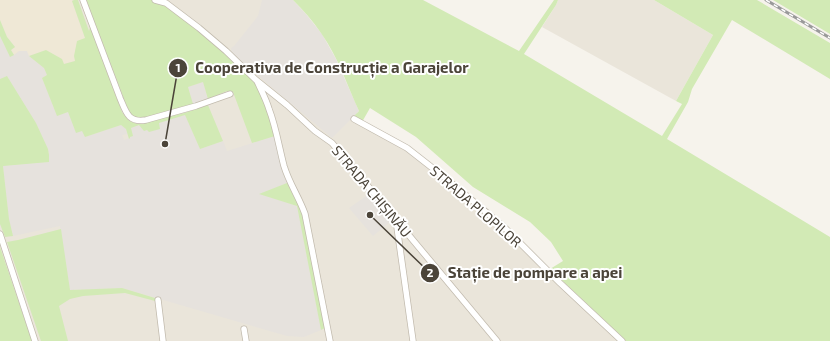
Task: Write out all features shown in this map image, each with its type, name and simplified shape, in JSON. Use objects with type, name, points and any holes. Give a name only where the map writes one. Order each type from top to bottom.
[{"type":"street","points":[[83,0],[120,98],[126,112],[132,118],[138,121],[146,120],[196,106],[230,94]]},
{"type":"street","name":"STRADA CHIȘINĂU","points":[[155,0],[166,3],[199,28],[226,51],[256,80],[287,105],[315,131],[332,143],[497,341]]},
{"type":"street","points":[[256,80],[270,109],[284,166],[305,214],[330,341]]},
{"type":"street","name":"STRADA PLOPILOR","points":[[354,119],[407,148],[456,187],[504,227],[560,283],[622,341]]},
{"type":"street","points":[[396,220],[413,341]]},
{"type":"street","points":[[0,234],[36,341]]},
{"type":"street","points":[[158,300],[163,341]]},
{"type":"street","points":[[244,329],[246,341]]},
{"type":"shaded area","points":[[0,0],[293,0],[362,122],[412,148],[465,191],[626,341],[0,341]]},
{"type":"shaded area","points":[[0,0],[72,0],[85,38],[76,61],[64,64],[38,53],[29,56],[27,51],[19,51],[14,55],[11,50],[15,47],[7,37],[0,20]]},
{"type":"shaded area","points":[[262,0],[293,0],[322,34],[336,59],[359,111],[332,138],[232,54],[231,48],[258,16]]},
{"type":"shaded area","points":[[558,0],[654,0],[713,35],[676,101],[542,27]]},
{"type":"shaded area","points":[[0,36],[10,57],[19,51],[27,51],[29,56],[44,68],[47,75],[42,78],[57,116],[68,112],[76,132],[83,130],[85,137],[121,125],[126,129],[127,134],[122,135],[124,140],[130,138],[130,128],[158,123],[185,115],[200,149],[223,141],[227,151],[275,136],[287,183],[260,194],[297,206],[321,330],[304,337],[287,336],[122,288],[70,290],[60,226],[13,236],[9,219],[3,166],[49,162],[49,155],[48,149],[36,123],[7,76],[0,79]]},
{"type":"shaded area","points":[[203,82],[208,99],[193,104],[188,87]]},
{"type":"shaded area","points":[[369,194],[390,222],[373,236],[349,208]]},
{"type":"green space","points":[[78,0],[89,31],[90,27],[122,112],[127,118],[138,124],[184,113],[208,105],[223,141],[200,149],[185,115],[159,123],[160,129],[149,132],[147,130],[144,131],[139,125],[131,128],[133,136],[129,139],[126,129],[121,125],[85,137],[82,131],[76,133],[68,112],[57,116],[42,78],[47,75],[44,68],[29,56],[46,50],[62,59],[64,64],[75,61],[74,56],[77,41],[85,38],[72,1]]},
{"type":"green space","points":[[86,0],[166,0],[166,5],[226,54],[255,82],[269,111],[275,136],[252,143],[233,92],[227,91],[208,99],[203,82],[188,87],[193,104],[145,118],[132,116],[129,112]]},
{"type":"green space","points":[[293,0],[423,0],[519,51],[554,0],[558,0],[524,54],[662,136],[682,104],[676,101],[713,35],[654,0],[757,0],[830,43],[830,79],[732,20],[692,89],[688,102],[667,139],[830,237],[830,341],[626,341],[550,269],[563,261],[551,242],[530,222],[473,187],[416,137],[370,108],[362,122],[354,116],[359,111],[342,71],[327,42],[315,24]]},
{"type":"green space","points":[[773,0],[830,0],[830,34]]},
{"type":"green space","points":[[0,20],[7,37],[15,47],[11,50],[14,55],[10,57],[0,36]]},
{"type":"green space","points":[[7,76],[36,123],[48,149],[49,162],[3,166],[9,219],[13,236],[5,237],[0,224],[0,79]]},
{"type":"green space","points":[[287,183],[303,213],[325,328],[321,330],[297,206],[259,194]]},
{"type":"green space","points":[[61,229],[70,290],[122,288],[155,298],[155,301],[125,293],[83,296],[70,299],[59,306],[68,341],[41,341],[7,242]]},
{"type":"green space","points":[[0,247],[32,341],[0,341]]},
{"type":"railway","points":[[766,0],[830,38]]},
{"type":"place","name":"Cooperativa de Construcție a Garajelor","points":[[165,144]]},
{"type":"place","name":"Stație de pompare a apei","points":[[370,215]]}]
